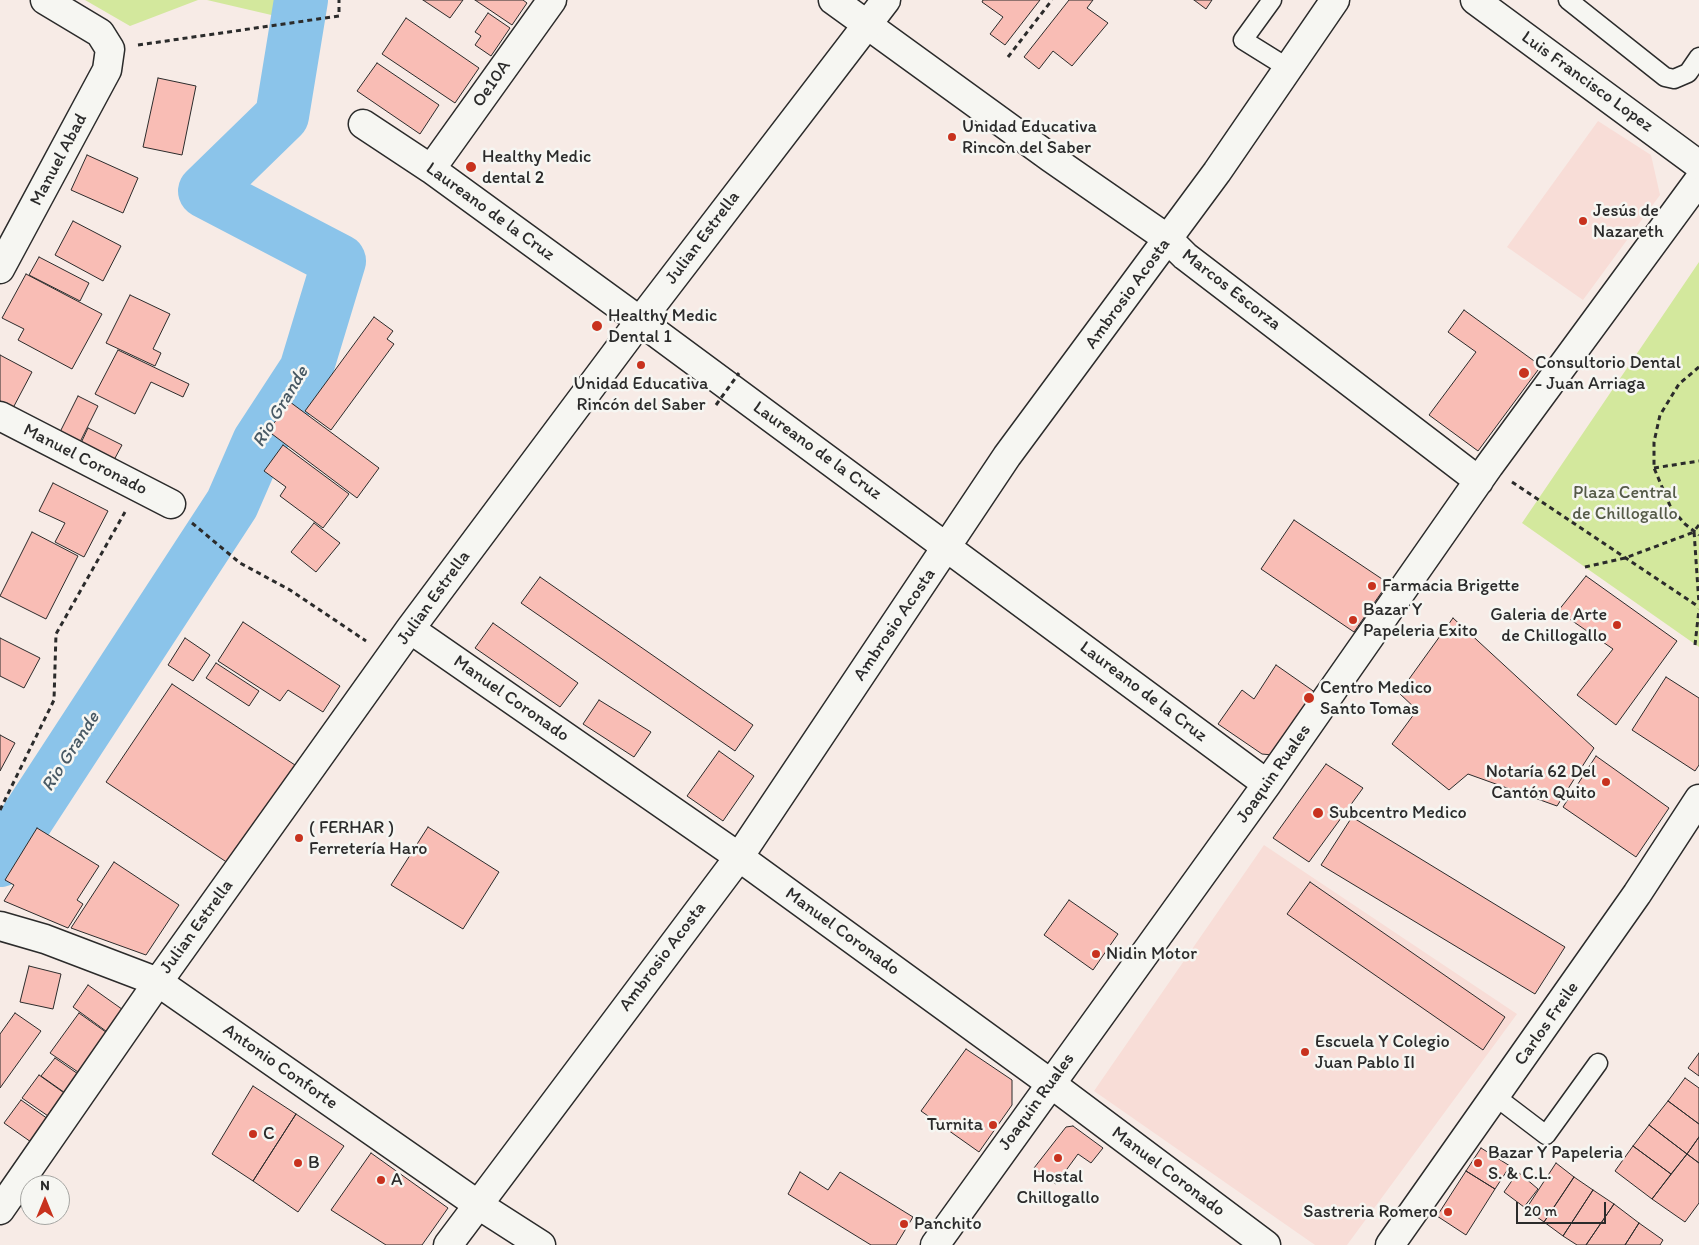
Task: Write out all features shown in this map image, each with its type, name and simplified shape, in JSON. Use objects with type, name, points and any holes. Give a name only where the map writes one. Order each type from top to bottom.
[{"type":"street","points":[[45,0],[100,33],[110,49]]},
{"type":"street","name":"Oe10A","points":[[432,169],[552,0]]},
{"type":"street","name":"Marcos Escorza","points":[[832,0],[1168,239],[1185,256],[1484,473]]},
{"type":"street","name":"Julian Estrella","points":[[0,1210],[158,982],[410,629],[640,321],[886,0]]},
{"type":"street","name":"Ambrosio Acosta","points":[[448,1245],[739,857],[1007,456],[1168,239],[1335,0]]},
{"type":"street","name":"Luis Francisco Lopez","points":[[1475,0],[1699,165]]},
{"type":"street","name":"Manuel Abad","points":[[0,269],[107,70],[110,49]]},
{"type":"street","name":"Laureano de la Cruz","points":[[363,124],[432,169],[1267,784]]},
{"type":"street","name":"Joaquin Ruales","points":[[935,1245],[1267,784],[1484,473],[1699,180]]},
{"type":"street","name":"Manuel Coronado","points":[[0,416],[171,504]]},
{"type":"street","name":"Manuel Coronado","points":[[410,629],[739,857],[1050,1083],[1266,1245]]},
{"type":"street","name":"Carlos Freile","points":[[1390,1245],[1638,894],[1699,799]]},
{"type":"street","name":"Antonio Conforte","points":[[0,926],[45,939],[158,982],[477,1204],[541,1245]]},
{"type":"lane","points":[[1272,0],[1243,40],[1288,68]]},
{"type":"lane","points":[[1568,0],[1665,77],[1674,79],[1688,73],[1699,57]]},
{"type":"lane","points":[[1496,1097],[1546,1135],[1598,1062]]},
{"type":"path","points":[[110,49],[339,16],[339,0]]},
{"type":"path","points":[[1008,57],[1052,0]]},
{"type":"path","points":[[1699,367],[1679,384],[1660,415],[1654,442],[1654,468],[1671,508],[1699,535]]},
{"type":"path","points":[[716,405],[739,373]]},
{"type":"path","points":[[1654,468],[1699,461]]},
{"type":"path","points":[[1484,473],[1624,558],[1699,607]]},
{"type":"path","points":[[0,810],[54,700],[56,634],[139,488]]},
{"type":"path","points":[[171,504],[240,564],[290,590],[391,656]]},
{"type":"path","points":[[1585,567],[1624,558],[1694,531],[1699,525]]},
{"type":"path","points":[[1694,531],[1699,607],[1695,645]]},
{"type":"shaded area","name":"Jesús de Nazareth","points":[[1598,121],[1651,155],[1660,195],[1583,300],[1507,247]]},
{"type":"shaded area","name":"Escuela Y Colegio Juan Pablo II","points":[[1264,845],[1517,1014],[1347,1245],[1315,1245],[1094,1091]]},
{"type":"green space","points":[[85,0],[198,0],[130,26]]},
{"type":"green space","points":[[207,0],[280,0],[280,17]]},
{"type":"green space","name":"Plaza Central de Chillogallo","points":[[1699,262],[1699,647],[1522,523]]},
{"type":"building","points":[[423,0],[463,0],[450,18]]},
{"type":"building","points":[[475,0],[523,0],[527,3],[512,25]]},
{"type":"building","points":[[983,0],[1040,0],[1005,45],[990,34],[1003,17],[982,2]]},
{"type":"building","points":[[1069,0],[1093,0],[1087,8],[1108,23],[1072,66],[1053,51],[1039,69],[1024,57]]},
{"type":"building","points":[[1194,0],[1212,0],[1206,9]]},
{"type":"building","points":[[488,13],[510,28],[491,56],[475,45],[481,36],[475,32]]},
{"type":"building","points":[[406,18],[479,68],[455,103],[382,54]]},
{"type":"building","points":[[377,63],[439,105],[420,134],[357,91]]},
{"type":"building","points":[[158,78],[196,86],[182,155],[143,147]]},
{"type":"building","points":[[87,155],[138,178],[123,213],[71,190]]},
{"type":"building","points":[[73,221],[121,246],[103,281],[55,255]]},
{"type":"building","points":[[39,257],[89,283],[80,301],[29,275]]},
{"type":"building","points":[[26,274],[102,314],[72,369],[18,340],[24,329],[2,318]]},
{"type":"building","points":[[130,295],[170,314],[153,349],[161,353],[155,366],[106,343]]},
{"type":"building","points":[[1464,310],[1541,366],[1478,451],[1429,415],[1476,352],[1448,332]]},
{"type":"building","points":[[374,317],[393,331],[387,339],[394,344],[331,430],[305,411]]},
{"type":"building","points":[[118,350],[189,384],[183,397],[151,382],[135,414],[95,394]]},
{"type":"building","points":[[0,355],[32,372],[13,408],[0,401]]},
{"type":"building","points":[[78,396],[98,406],[80,442],[60,432]]},
{"type":"building","points":[[290,402],[379,468],[357,498],[268,431]]},
{"type":"building","points":[[88,428],[122,445],[114,460],[81,443]]},
{"type":"building","points":[[283,445],[349,494],[323,528],[280,496],[286,487],[264,471]]},
{"type":"building","points":[[53,483],[108,511],[84,557],[55,542],[65,523],[39,511]]},
{"type":"building","points":[[1294,520],[1388,583],[1354,632],[1261,569]]},
{"type":"building","points":[[314,523],[340,543],[316,572],[291,552]]},
{"type":"building","points":[[32,532],[78,556],[46,619],[0,596]]},
{"type":"building","points":[[1586,576],[1677,641],[1616,725],[1577,695],[1613,649],[1558,611]]},
{"type":"building","points":[[540,577],[753,725],[735,751],[521,603]]},
{"type":"building","points":[[1453,618],[1594,748],[1557,806],[1468,774],[1449,790],[1392,744],[1417,710],[1399,693]]},
{"type":"building","points":[[243,622],[340,686],[323,712],[288,690],[280,701],[218,661]]},
{"type":"building","points":[[493,623],[578,683],[560,707],[475,648]]},
{"type":"building","points":[[0,638],[40,658],[24,688],[0,676]]},
{"type":"building","points":[[185,638],[210,655],[193,681],[168,665]]},
{"type":"building","points":[[216,663],[259,691],[249,706],[206,678]]},
{"type":"building","points":[[1276,665],[1319,695],[1272,755],[1262,754],[1218,724],[1242,690],[1254,699]]},
{"type":"building","points":[[1666,677],[1699,698],[1699,765],[1695,771],[1632,730]]},
{"type":"building","points":[[172,684],[298,767],[231,865],[106,782]]},
{"type":"building","points":[[599,700],[651,732],[634,757],[583,724]]},
{"type":"building","points":[[0,735],[15,743],[0,771]]},
{"type":"building","points":[[719,751],[754,776],[723,821],[687,796]]},
{"type":"building","name":"Notaría 62 Del Cantón Quito","points":[[1596,756],[1669,808],[1636,857],[1563,807]]},
{"type":"building","name":"Subcentro Medico","points":[[1326,764],[1363,788],[1309,862],[1273,838]]},
{"type":"building","points":[[1352,817],[1565,947],[1535,994],[1321,865]]},
{"type":"building","points":[[428,827],[499,872],[463,929],[391,885]]},
{"type":"building","points":[[37,828],[99,866],[77,900],[83,904],[68,928],[4,901],[14,885],[5,880]]},
{"type":"building","points":[[114,862],[179,905],[146,955],[71,928]]},
{"type":"building","points":[[1310,882],[1505,1017],[1483,1050],[1287,914]]},
{"type":"building","points":[[1069,900],[1118,934],[1093,970],[1044,935]]},
{"type":"building","points":[[29,966],[61,974],[53,1009],[20,1002]]},
{"type":"building","points":[[88,985],[126,1012],[110,1034],[73,1007]]},
{"type":"building","points":[[15,1013],[41,1031],[0,1088],[0,1034]]},
{"type":"building","points":[[79,1013],[110,1035],[81,1074],[50,1053]]},
{"type":"building","points":[[966,1049],[1012,1080],[1012,1105],[979,1152],[921,1111]]},
{"type":"building","points":[[1699,1053],[1699,1076],[1688,1068]]},
{"type":"building","points":[[55,1058],[81,1076],[68,1095],[41,1076]]},
{"type":"building","points":[[39,1075],[67,1095],[51,1118],[22,1098]]},
{"type":"building","points":[[1685,1078],[1699,1088],[1699,1124],[1668,1101]]},
{"type":"building","name":"C","points":[[253,1086],[296,1114],[253,1181],[212,1154]]},
{"type":"building","points":[[21,1100],[48,1119],[31,1142],[4,1123]]},
{"type":"building","points":[[1668,1101],[1699,1124],[1699,1137],[1687,1154],[1649,1125]]},
{"type":"building","name":"B","points":[[296,1114],[344,1146],[298,1212],[253,1181]]},
{"type":"building","points":[[1649,1125],[1687,1154],[1671,1174],[1633,1146]]},
{"type":"building","name":"Hostal Chillogallo","points":[[1073,1126],[1103,1148],[1091,1163],[1078,1154],[1056,1184],[1034,1168],[1066,1127]]},
{"type":"building","points":[[1699,1137],[1699,1163],[1687,1154]]},
{"type":"building","points":[[1633,1146],[1671,1174],[1652,1199],[1615,1171]]},
{"type":"building","points":[[1481,1148],[1510,1166],[1495,1189],[1466,1171]]},
{"type":"building","name":"A","points":[[371,1153],[448,1208],[422,1245],[386,1245],[331,1210]]},
{"type":"building","points":[[1687,1154],[1699,1163],[1699,1203],[1685,1222],[1652,1199]]},
{"type":"building","points":[[1556,1163],[1574,1177],[1544,1222],[1526,1209]]},
{"type":"building","points":[[1466,1171],[1495,1189],[1466,1235],[1437,1216]]},
{"type":"building","points":[[800,1172],[828,1190],[840,1172],[913,1217],[896,1245],[871,1245],[788,1194]]},
{"type":"building","points":[[1518,1172],[1538,1189],[1524,1207],[1504,1192]]},
{"type":"building","points":[[1574,1177],[1593,1190],[1563,1236],[1544,1222]]},
{"type":"building","points":[[1593,1190],[1614,1204],[1586,1245],[1577,1245],[1563,1236]]},
{"type":"building","points":[[1614,1204],[1639,1223],[1625,1245],[1586,1245]]},
{"type":"building","points":[[1639,1223],[1663,1240],[1660,1245],[1625,1245]]},
{"type":"waterway","name":"Rio Grande","points":[[0,860],[232,504],[259,442],[306,370],[339,261],[205,191],[282,116],[301,0]]},
{"type":"place","name":"Unidad Educativa Rincon del Saber","points":[[952,137]]},
{"type":"place","name":"Healthy Medic dental 2","points":[[471,167]]},
{"type":"place","name":"Jesús de Nazareth","points":[[1583,221]]},
{"type":"place","name":"Healthy Medic Dental 1","points":[[597,326]]},
{"type":"place","name":"Unidad Educativa Rincón del Saber","points":[[641,365]]},
{"type":"place","name":"Consultorio Dental - Juan Arriaga","points":[[1524,373]]},
{"type":"place","name":"Farmacia Brigette","points":[[1372,586]]},
{"type":"place","name":"Bazar Y Papeleria Exito","points":[[1353,620]]},
{"type":"place","name":"Galeria de Arte de Chillogallo","points":[[1617,625]]},
{"type":"place","name":"Centro Medico Santo Tomas","points":[[1309,698]]},
{"type":"place","name":"Notaría 62 Del Cantón Quito","points":[[1606,782]]},
{"type":"place","name":"Subcentro Medico","points":[[1318,813]]},
{"type":"place","name":"( FERHAR ) Ferretería Haro","points":[[299,838]]},
{"type":"place","name":"Nidin Motor","points":[[1096,954]]},
{"type":"place","name":"Escuela Y Colegio Juan Pablo II","points":[[1305,1052]]},
{"type":"place","name":"Turnita","points":[[993,1125]]},
{"type":"place","name":"C","points":[[253,1134]]},
{"type":"place","name":"Hostal Chillogallo","points":[[1058,1158]]},
{"type":"place","name":"B","points":[[298,1163]]},
{"type":"place","name":"Bazar Y Papeleria S. & C.L.","points":[[1478,1163]]},
{"type":"place","name":"A","points":[[381,1180]]},
{"type":"place","name":"Sastreria Romero","points":[[1448,1212]]},
{"type":"place","name":"Panchito","points":[[904,1224]]}]
